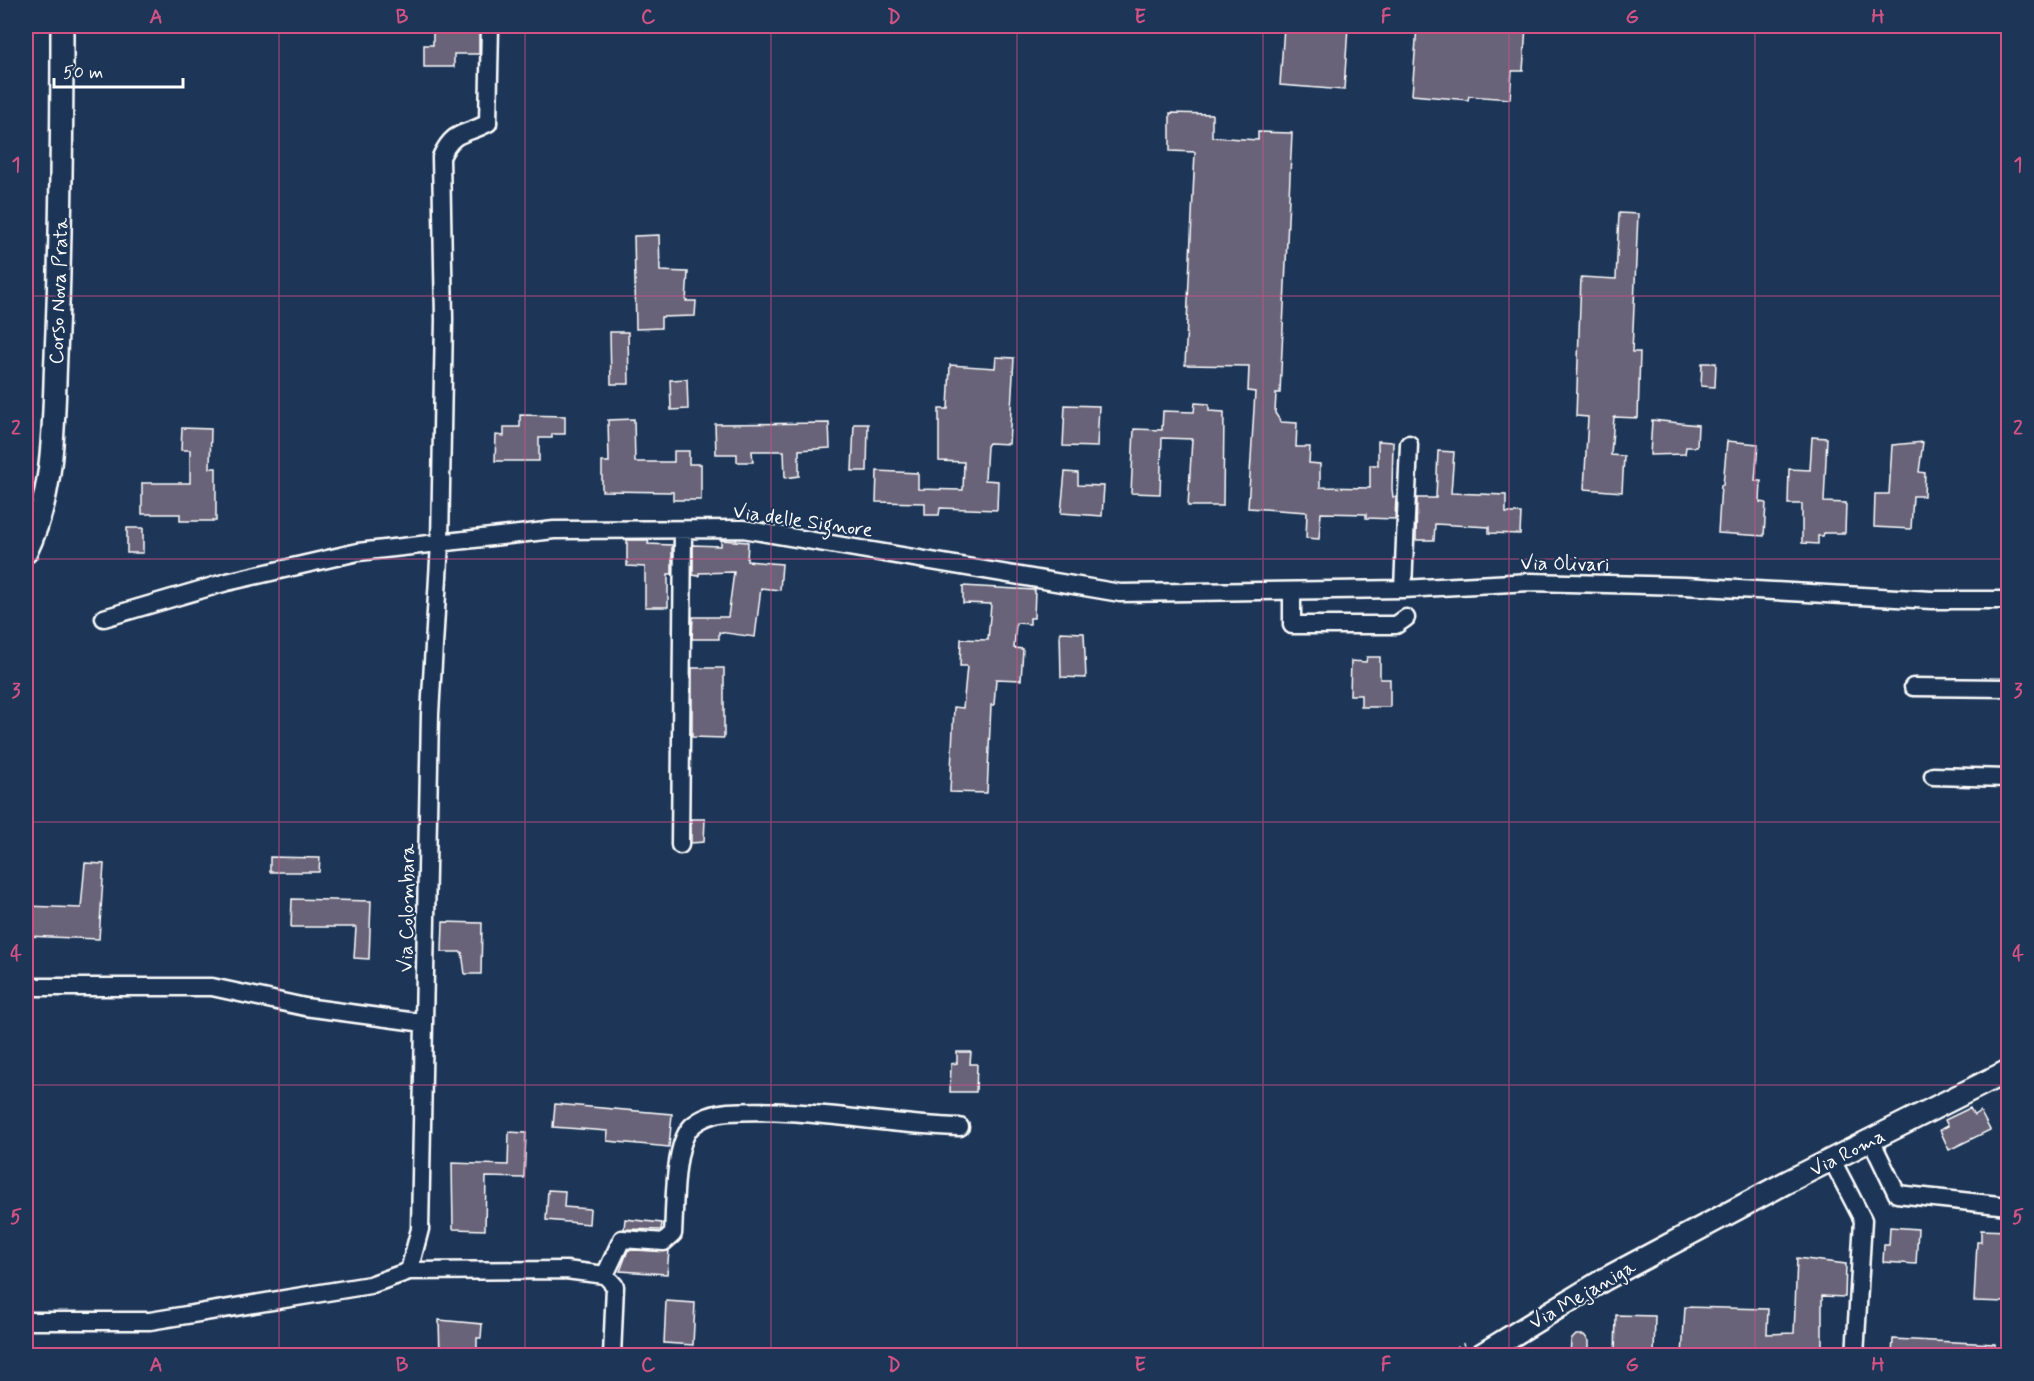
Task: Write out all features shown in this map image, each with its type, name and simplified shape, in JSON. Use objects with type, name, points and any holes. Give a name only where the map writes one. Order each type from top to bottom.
[{"type":"main road","name":"Corso Nova Prata","points":[[26,552],[33,537],[50,474],[61,200],[62,26]]},
{"type":"main road","name":"Via Roma","points":[[1686,1236],[2008,1071]]},
{"type":"main road","name":"Via Mejaniga","points":[[1479,1356],[1605,1279],[1686,1236]]},
{"type":"street","name":"Via Colombara","points":[[409,1271],[420,1229],[430,714],[440,543],[444,319],[441,157],[448,142],[460,132],[476,130],[488,123],[490,26]]},
{"type":"street","points":[[1403,589],[1408,444]]},
{"type":"street","name":"Via delle Signore","points":[[104,618],[227,582],[358,552],[554,530],[743,529],[1120,593]]},
{"type":"street","points":[[680,845],[683,530]]},
{"type":"street","name":"Via Olivari","points":[[1120,593],[1403,589],[1530,582],[1685,586],[1932,600],[2008,600]]},
{"type":"street","points":[[1292,591],[1292,625],[1396,625],[1406,618]]},
{"type":"street","points":[[1913,687],[2008,688]]},
{"type":"street","points":[[1933,776],[2008,778]]},
{"type":"street","points":[[26,987],[212,987],[305,1006],[424,1023]]},
{"type":"street","points":[[605,1275],[622,1239],[664,1242],[673,1234],[683,1143],[690,1129],[701,1119],[726,1112],[780,1113],[960,1127]]},
{"type":"street","points":[[1871,1140],[1897,1194],[2008,1206]]},
{"type":"street","points":[[1832,1160],[1863,1220],[1855,1356]]},
{"type":"street","points":[[26,1321],[150,1321],[370,1285],[409,1271],[566,1270],[605,1275],[615,1286],[612,1356]]},
{"type":"building","points":[[1284,26],[1348,26],[1344,90],[1280,85]]},
{"type":"building","points":[[1417,26],[1526,26],[1523,71],[1512,71],[1510,99],[1469,96],[1468,100],[1412,95]]},
{"type":"building","points":[[479,27],[479,54],[454,54],[454,67],[424,67],[424,45],[433,45],[433,28]]},
{"type":"building","points":[[1170,113],[1212,114],[1212,137],[1258,140],[1258,132],[1292,133],[1280,393],[1276,393],[1275,413],[1281,422],[1297,423],[1296,447],[1310,447],[1309,463],[1320,464],[1320,487],[1370,488],[1370,465],[1378,465],[1378,441],[1393,442],[1392,489],[1393,497],[1396,497],[1395,519],[1366,518],[1366,514],[1321,513],[1319,539],[1306,538],[1307,512],[1248,508],[1255,392],[1248,391],[1249,366],[1185,365],[1195,152],[1170,151]]},
{"type":"building","points":[[1619,213],[1638,214],[1632,352],[1640,352],[1638,418],[1614,417],[1611,455],[1624,456],[1622,492],[1584,489],[1588,417],[1576,416],[1581,277],[1616,279]]},
{"type":"building","points":[[659,235],[660,271],[688,272],[686,301],[696,301],[695,316],[661,317],[661,328],[636,329],[634,236]]},
{"type":"building","points":[[610,332],[628,332],[629,384],[611,384]]},
{"type":"building","points":[[996,357],[1014,358],[1009,444],[989,443],[987,446],[985,480],[998,481],[997,510],[940,508],[939,515],[925,515],[925,503],[876,502],[877,471],[918,473],[918,489],[963,490],[964,462],[939,461],[939,409],[948,409],[950,365],[995,368]]},
{"type":"building","points":[[1702,363],[1716,363],[1715,387],[1701,386]]},
{"type":"building","points":[[687,379],[688,409],[671,410],[670,380]]},
{"type":"building","points":[[1195,403],[1209,404],[1209,411],[1224,412],[1223,506],[1188,506],[1192,439],[1162,438],[1160,494],[1131,493],[1134,429],[1162,430],[1163,411],[1194,412]]},
{"type":"building","points":[[1065,405],[1099,406],[1097,447],[1063,446]]},
{"type":"building","points":[[520,415],[565,416],[565,434],[552,434],[552,438],[539,438],[539,461],[495,461],[496,435],[504,436],[504,427],[520,427]]},
{"type":"building","points":[[634,419],[635,462],[674,462],[674,451],[689,451],[689,464],[701,464],[701,500],[673,500],[673,492],[602,491],[602,462],[609,462],[608,420]]},
{"type":"building","points":[[1652,420],[1698,425],[1697,447],[1686,447],[1685,454],[1650,455]]},
{"type":"building","points":[[829,423],[830,448],[799,450],[799,476],[785,478],[784,451],[752,451],[753,462],[737,462],[737,454],[716,454],[715,424]]},
{"type":"building","points":[[854,424],[868,424],[867,471],[852,471]]},
{"type":"building","points":[[182,428],[211,429],[210,468],[216,468],[216,521],[180,521],[180,514],[142,514],[142,483],[190,483],[190,450],[181,450]]},
{"type":"building","points":[[1812,437],[1827,438],[1824,502],[1846,503],[1845,533],[1824,533],[1823,536],[1818,536],[1818,544],[1802,543],[1802,504],[1788,504],[1789,469],[1810,470]]},
{"type":"building","points":[[1727,441],[1758,444],[1755,481],[1761,481],[1760,502],[1766,503],[1764,536],[1718,533]]},
{"type":"building","points":[[1923,442],[1919,472],[1925,473],[1924,496],[1913,496],[1911,529],[1874,527],[1875,494],[1889,494],[1892,445]]},
{"type":"building","points":[[1438,451],[1454,452],[1451,493],[1506,495],[1506,513],[1521,513],[1520,534],[1489,533],[1489,527],[1435,524],[1434,540],[1416,540],[1417,498],[1436,498]]},
{"type":"building","points":[[1065,472],[1078,473],[1078,485],[1104,486],[1102,516],[1061,513]]},
{"type":"building","points":[[127,528],[143,528],[143,553],[127,553]]},
{"type":"building","points":[[627,540],[649,540],[648,544],[672,545],[672,574],[668,574],[668,607],[645,607],[645,567],[627,566]]},
{"type":"building","points":[[721,540],[748,542],[747,561],[782,564],[780,590],[761,588],[755,637],[719,632],[719,639],[692,639],[693,617],[728,617],[734,572],[693,575],[693,545],[721,546]]},
{"type":"building","points":[[963,586],[1035,590],[1034,618],[1030,618],[1030,624],[1016,623],[1014,648],[1023,649],[1021,680],[996,679],[994,705],[991,705],[987,793],[950,792],[954,707],[963,708],[967,666],[960,666],[961,639],[988,640],[991,604],[963,603]]},
{"type":"building","points":[[1060,632],[1084,633],[1086,678],[1061,677]]},
{"type":"building","points":[[1367,657],[1380,657],[1380,679],[1390,679],[1390,707],[1361,707],[1361,695],[1350,695],[1351,661],[1366,662]]},
{"type":"building","points":[[692,668],[724,668],[724,738],[692,737]]},
{"type":"building","points":[[691,819],[705,819],[704,842],[691,843]]},
{"type":"building","points":[[270,857],[320,858],[319,872],[270,872]]},
{"type":"building","points":[[85,863],[104,864],[99,939],[26,936],[26,906],[81,908]]},
{"type":"building","points":[[292,899],[371,901],[369,959],[354,958],[356,927],[291,927]]},
{"type":"building","points":[[443,922],[482,923],[481,974],[465,974],[462,952],[442,952]]},
{"type":"building","points":[[957,1052],[971,1052],[970,1064],[977,1064],[976,1092],[950,1092],[951,1064],[957,1063]]},
{"type":"building","points":[[555,1104],[672,1114],[669,1147],[607,1141],[608,1131],[553,1127]]},
{"type":"building","points":[[1970,1108],[1974,1115],[1980,1111],[1990,1130],[1949,1150],[1940,1130],[1948,1126],[1945,1120]]},
{"type":"building","points":[[509,1132],[526,1133],[524,1178],[486,1177],[485,1230],[453,1229],[452,1163],[508,1165]]},
{"type":"building","points":[[548,1190],[565,1191],[564,1207],[590,1209],[589,1224],[546,1220]]},
{"type":"building","points":[[625,1219],[662,1223],[661,1230],[624,1229]]},
{"type":"building","points":[[1890,1227],[1918,1229],[1916,1264],[1883,1262],[1884,1245],[1889,1245]]},
{"type":"building","points":[[1981,1230],[2008,1231],[2007,1302],[1974,1301],[1977,1242],[1981,1242]]},
{"type":"building","points":[[628,1250],[669,1251],[667,1274],[620,1271]]},
{"type":"building","points":[[1797,1258],[1846,1264],[1845,1297],[1822,1296],[1822,1356],[1682,1356],[1685,1307],[1768,1309],[1767,1334],[1794,1333]]},
{"type":"building","points":[[666,1301],[695,1303],[693,1345],[664,1343]]},
{"type":"building","points":[[1616,1315],[1655,1316],[1654,1356],[1615,1356]]},
{"type":"building","points":[[439,1320],[482,1324],[481,1338],[477,1338],[477,1349],[456,1348],[456,1356],[440,1356]]},
{"type":"building","points":[[1576,1335],[1584,1335],[1589,1341],[1589,1356],[1570,1356],[1571,1340]]},
{"type":"building","points":[[1893,1339],[1995,1344],[1995,1356],[1892,1356]]}]
